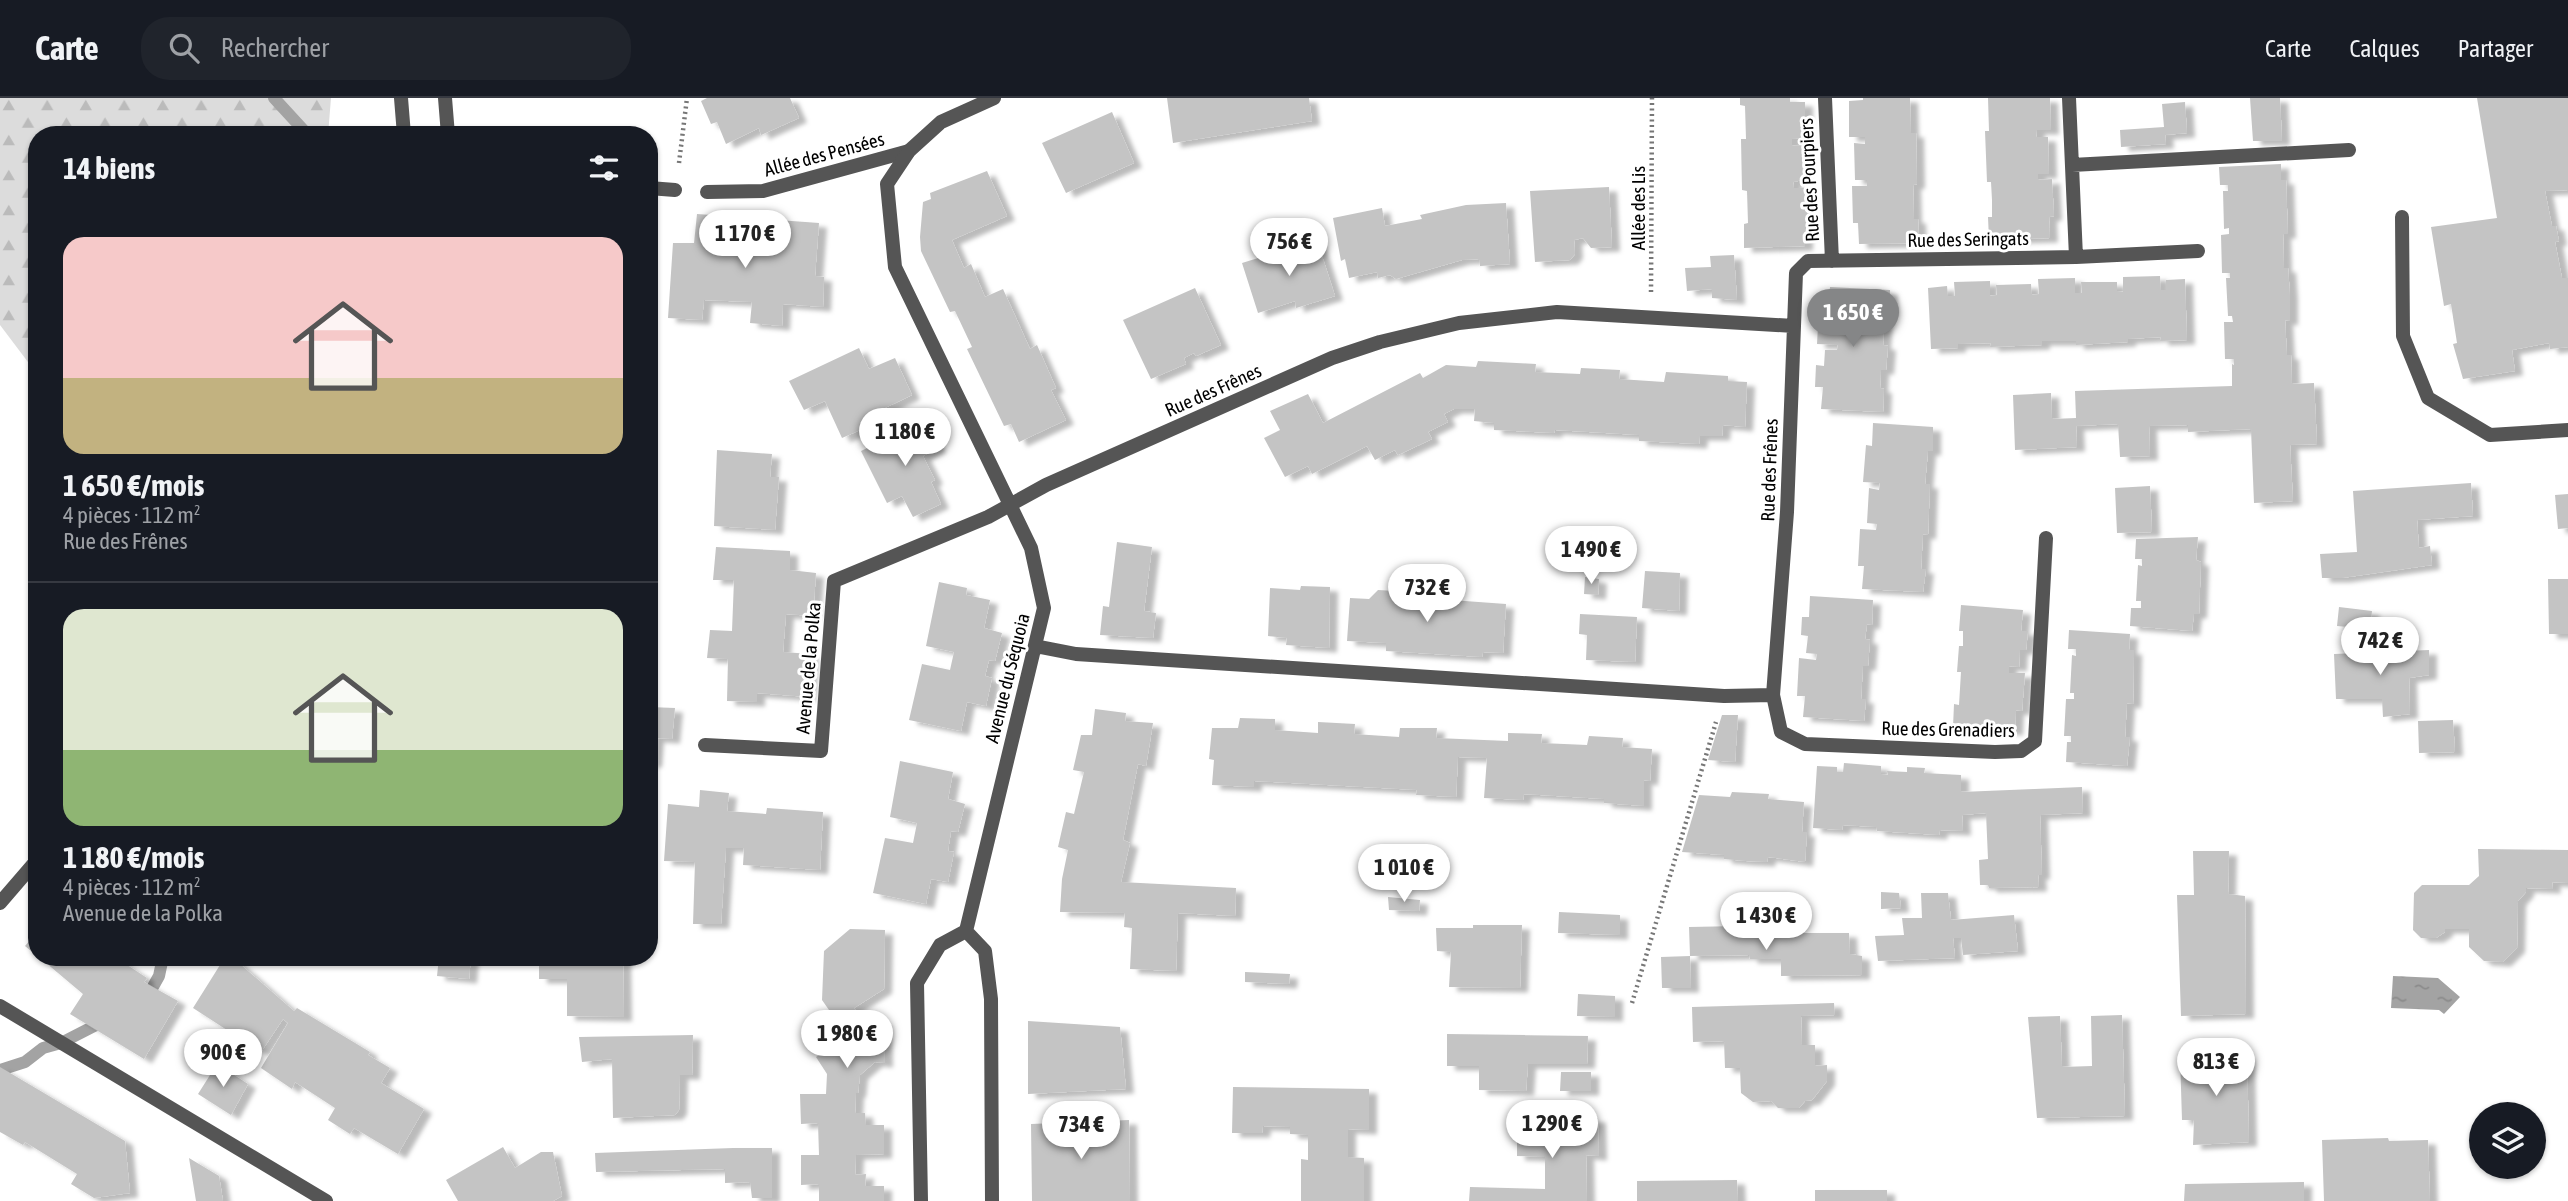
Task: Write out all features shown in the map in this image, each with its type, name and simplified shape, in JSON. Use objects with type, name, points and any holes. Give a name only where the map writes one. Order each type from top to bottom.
[{"type":"street","points":[[401,98],[403,126]]},
{"type":"street","points":[[445,98],[447,126]]},
{"type":"street","name":"Avenue du Séquoia","points":[[967,931],[1044,608],[1031,548],[1012,504],[895,267],[887,184],[909,150],[941,122],[994,98]]},
{"type":"street","name":"Rue des Pourpiers","points":[[1825,98],[1832,261]]},
{"type":"street","points":[[2069,98],[2076,257]]},
{"type":"street","name":"Allée des Pensées","points":[[707,192],[763,191],[909,150]]},
{"type":"street","points":[[2072,165],[2349,150]]},
{"type":"street","points":[[658,189],[675,190]]},
{"type":"street","points":[[2402,217],[2403,336],[2428,398],[2490,435],[2568,430]]},
{"type":"street","name":"Rue des Seringats","points":[[1794,326],[1796,272],[1808,261],[2076,257],[2198,251]]},
{"type":"street","name":"Rue des Frênes","points":[[1012,504],[1046,485],[1332,358],[1380,342],[1459,323],[1557,312],[1794,326],[1787,512],[1773,695]]},
{"type":"street","name":"Avenue de la Polka","points":[[705,745],[821,751],[834,581],[988,517],[1012,504]]},
{"type":"street","name":"Rue des Grenadiers","points":[[1773,695],[1781,732],[1805,744],[2021,751],[2035,741],[2046,538]]},
{"type":"street","points":[[1035,646],[1076,654],[1724,696],[1773,695]]},
{"type":"street","points":[[0,903],[28,870]]},
{"type":"street","points":[[921,1201],[917,983],[940,945],[967,931],[985,951],[991,999],[992,1201]]},
{"type":"street","points":[[0,1006],[326,1201]]},
{"type":"path","points":[[675,190],[687,98]]},
{"type":"path","name":"Allée des Lis","points":[[1651,317],[1652,98]]},
{"type":"path","points":[[1632,1003],[1724,696]]},
{"type":"green space","points":[[0,98],[331,98],[329,126],[28,126],[28,362],[0,325]]},
{"type":"water","points":[[2393,976],[2438,978],[2460,997],[2444,1014],[2439,1010],[2391,1008]]},
{"type":"building","points":[[707,98],[790,98],[799,118],[761,135],[759,128],[726,144],[717,122],[711,124],[701,101]]},
{"type":"building","points":[[1167,98],[1309,98],[1312,121],[1173,143]]},
{"type":"building","points":[[1740,98],[1790,98],[1790,102],[1805,102],[1805,138],[1792,139],[1792,146],[1802,145],[1803,180],[1793,182],[1794,188],[1807,188],[1808,224],[1805,224],[1805,246],[1744,248],[1744,224],[1748,223],[1747,191],[1742,190],[1741,139],[1746,139],[1745,106],[1740,105]]},
{"type":"building","points":[[1863,98],[1910,98],[1911,133],[1916,133],[1917,184],[1913,185],[1914,219],[1918,219],[1919,243],[1859,244],[1858,223],[1853,223],[1852,186],[1867,186],[1867,180],[1855,180],[1854,143],[1865,144],[1865,137],[1849,137],[1849,101]]},
{"type":"building","points":[[1988,98],[2050,98],[2051,130],[2037,130],[2036,137],[2048,137],[2049,174],[2038,174],[2038,180],[2052,179],[2054,216],[2049,217],[2050,238],[1989,240],[1988,217],[1992,217],[1992,200],[1991,182],[1987,182],[1985,131],[1989,131]]},
{"type":"building","points":[[2250,98],[2280,98],[2282,141],[2253,141]]},
{"type":"building","points":[[2477,98],[2568,98],[2568,190],[2545,191],[2552,226],[2556,226],[2559,241],[2555,242],[2562,278],[2568,278],[2568,347],[2550,349],[2549,343],[2512,350],[2515,371],[2463,379],[2453,344],[2457,343],[2451,304],[2444,306],[2431,227],[2497,218]]},
{"type":"building","points":[[2185,102],[2187,133],[2165,135],[2166,144],[2121,147],[2120,130],[2164,127],[2162,104]]},
{"type":"building","points":[[1112,112],[1134,163],[1066,193],[1042,143]]},
{"type":"building","points":[[2281,164],[2281,180],[2286,180],[2288,234],[2283,234],[2284,268],[2288,268],[2290,295],[2290,321],[2285,320],[2287,355],[2291,355],[2292,384],[2314,383],[2317,444],[2290,445],[2293,501],[2254,503],[2251,429],[2188,432],[2188,425],[2149,426],[2150,456],[2120,457],[2118,424],[2076,426],[2077,447],[2015,450],[2013,395],[2051,393],[2052,419],[2076,418],[2075,391],[2232,386],[2234,359],[2225,359],[2224,322],[2233,322],[2232,316],[2228,316],[2226,278],[2230,278],[2230,273],[2222,273],[2221,235],[2229,234],[2229,228],[2224,229],[2223,191],[2228,191],[2228,185],[2220,185],[2219,167]]},
{"type":"building","points":[[987,171],[1007,216],[952,240],[964,268],[971,264],[985,297],[1003,289],[1030,349],[1037,345],[1056,388],[1051,390],[1066,420],[1019,442],[1011,424],[1004,426],[967,349],[972,347],[955,311],[950,312],[921,251],[923,202],[931,199],[930,193]]},
{"type":"building","points":[[1609,187],[1612,247],[1591,248],[1583,238],[1574,240],[1575,254],[1570,260],[1535,262],[1530,191]]},
{"type":"building","points":[[1506,203],[1510,264],[1480,266],[1479,259],[1462,260],[1396,279],[1390,275],[1378,278],[1377,272],[1349,278],[1345,259],[1341,261],[1333,218],[1382,208],[1385,226],[1422,219],[1420,215],[1466,205]]},
{"type":"building","points":[[697,214],[740,217],[738,247],[775,250],[778,220],[819,223],[815,276],[824,277],[823,307],[783,304],[782,326],[750,323],[752,302],[704,300],[702,320],[668,318],[673,243],[694,243]]},
{"type":"building","points":[[1317,240],[1335,296],[1296,308],[1295,301],[1258,313],[1242,263]]},
{"type":"building","points":[[1734,255],[1737,300],[1712,298],[1712,289],[1687,291],[1685,268],[1711,267],[1710,256]]},
{"type":"building","points":[[2160,276],[2161,290],[2166,290],[2166,280],[2185,279],[2187,340],[2160,341],[2161,337],[2076,345],[2076,341],[2042,341],[2042,345],[1990,347],[1991,343],[1958,344],[1958,348],[1931,349],[1928,288],[1947,286],[1948,296],[1955,296],[1954,282],[1990,281],[1990,296],[1997,295],[1996,285],[2031,284],[2032,295],[2039,294],[2038,279],[2075,278],[2075,293],[2082,293],[2081,282],[2117,282],[2117,291],[2123,292],[2123,277]]},
{"type":"building","points":[[1830,287],[1890,290],[1890,311],[1885,312],[1883,345],[1888,346],[1886,370],[1881,370],[1883,412],[1821,409],[1823,387],[1815,387],[1816,365],[1824,366],[1825,350],[1837,350],[1838,345],[1817,344],[1819,308],[1828,309]]},
{"type":"building","points":[[1195,288],[1221,345],[1196,356],[1194,353],[1184,358],[1186,364],[1151,379],[1123,320]]},
{"type":"building","points":[[859,348],[869,369],[895,358],[912,395],[866,417],[869,426],[842,438],[825,401],[804,410],[789,381]]},
{"type":"building","points":[[1478,361],[1536,364],[1535,372],[1580,374],[1581,368],[1620,370],[1619,379],[1664,382],[1666,372],[1728,376],[1728,381],[1747,382],[1745,427],[1723,425],[1722,436],[1700,436],[1699,444],[1639,441],[1639,435],[1555,430],[1554,433],[1494,430],[1494,423],[1474,421],[1475,409],[1454,409],[1444,414],[1448,422],[1428,432],[1432,439],[1398,455],[1395,450],[1375,460],[1367,446],[1312,474],[1308,466],[1285,477],[1264,438],[1280,430],[1270,411],[1308,394],[1323,423],[1420,373],[1423,378],[1446,365],[1476,367]]},
{"type":"building","points":[[925,420],[938,448],[923,456],[935,480],[931,482],[941,504],[913,517],[902,496],[887,503],[861,451]]},
{"type":"building","points":[[1873,423],[1933,427],[1933,451],[1928,451],[1925,484],[1930,484],[1928,535],[1923,534],[1921,569],[1926,569],[1923,592],[1862,589],[1864,566],[1858,566],[1860,529],[1876,530],[1877,524],[1867,523],[1869,488],[1879,490],[1880,483],[1863,482],[1866,445],[1872,446]]},
{"type":"building","points":[[717,450],[772,454],[770,477],[779,477],[775,530],[714,526]]},
{"type":"building","points":[[2471,483],[2473,516],[2417,520],[2419,548],[2430,546],[2432,565],[2342,578],[2322,578],[2320,554],[2357,552],[2353,491]]},
{"type":"building","points":[[2150,486],[2152,532],[2117,533],[2115,488]]},
{"type":"building","points":[[2568,494],[2568,528],[2558,529],[2555,495]]},
{"type":"building","points":[[2198,537],[2196,560],[2201,562],[2199,614],[2194,614],[2192,631],[2130,626],[2131,608],[2141,608],[2141,601],[2136,601],[2138,565],[2142,566],[2142,559],[2135,559],[2136,539]]},
{"type":"building","points":[[1117,542],[1152,547],[1144,611],[1156,613],[1153,638],[1100,635],[1103,606],[1109,607]]},
{"type":"building","points":[[716,547],[790,551],[790,570],[816,573],[813,616],[786,614],[783,652],[811,654],[808,697],[757,693],[757,702],[727,701],[728,659],[707,658],[710,630],[732,631],[734,580],[713,580]]},
{"type":"building","points":[[1645,571],[1680,573],[1679,611],[1642,608]]},
{"type":"building","points":[[1585,577],[1599,579],[1598,595],[1584,594]]},
{"type":"building","points":[[2548,579],[2568,579],[2568,634],[2549,634]]},
{"type":"building","points":[[939,582],[967,588],[966,595],[990,600],[984,628],[1002,633],[995,661],[989,660],[985,676],[992,678],[986,706],[967,702],[961,731],[909,720],[922,664],[950,670],[954,652],[926,646]]},
{"type":"building","points":[[1301,586],[1330,587],[1329,648],[1286,645],[1287,638],[1268,636],[1270,588],[1300,590]]},
{"type":"building","points":[[1378,590],[1430,593],[1429,603],[1451,605],[1451,600],[1506,604],[1503,653],[1483,652],[1482,657],[1386,651],[1386,643],[1347,641],[1350,598],[1369,599]]},
{"type":"building","points":[[1810,596],[1873,600],[1872,625],[1867,624],[1865,639],[1870,640],[1868,666],[1863,666],[1861,699],[1866,699],[1864,721],[1803,717],[1805,696],[1797,696],[1799,658],[1816,660],[1817,654],[1806,653],[1808,636],[1801,635],[1802,617],[1809,617]]},
{"type":"building","points":[[1961,605],[2023,610],[2021,631],[2028,631],[2026,650],[2020,650],[2019,667],[2009,666],[2009,673],[2025,673],[2022,711],[2016,710],[2015,731],[1953,727],[1954,704],[1959,705],[1959,646],[1963,646],[1963,631],[1959,631]]},
{"type":"building","points":[[2339,607],[2372,611],[2370,629],[2337,626]]},
{"type":"building","points":[[1580,614],[1637,617],[1635,662],[1586,660],[1587,635],[1579,634]]},
{"type":"building","points":[[2069,630],[2130,634],[2129,650],[2134,650],[2133,704],[2127,703],[2125,737],[2130,737],[2127,766],[2066,762],[2067,742],[2071,742],[2071,736],[2064,736],[2066,699],[2074,699],[2074,693],[2070,693],[2072,655],[2076,656],[2076,649],[2068,649]]},
{"type":"building","points":[[2429,650],[2429,675],[2409,678],[2410,714],[2383,717],[2382,699],[2336,699],[2334,654]]},
{"type":"building","points":[[658,707],[675,708],[672,739],[658,738]]},
{"type":"building","points":[[1095,709],[1126,713],[1125,721],[1153,723],[1146,766],[1138,764],[1123,840],[1130,843],[1121,882],[1236,888],[1235,916],[1178,913],[1176,971],[1130,969],[1132,928],[1124,927],[1125,913],[1060,912],[1062,879],[1068,850],[1058,847],[1066,812],[1074,814],[1084,772],[1073,770],[1081,735],[1092,735]]},
{"type":"building","points":[[1722,715],[1738,715],[1735,762],[1708,760]]},
{"type":"building","points":[[1240,718],[1275,719],[1275,730],[1318,733],[1318,722],[1355,724],[1354,734],[1399,737],[1400,728],[1437,728],[1436,738],[1508,741],[1508,733],[1542,734],[1541,743],[1587,745],[1589,736],[1623,738],[1622,747],[1652,749],[1650,781],[1644,780],[1644,806],[1604,803],[1604,799],[1524,794],[1523,800],[1484,798],[1487,758],[1458,757],[1456,797],[1416,795],[1417,790],[1254,781],[1254,787],[1212,785],[1214,760],[1209,759],[1212,728],[1238,728]]},
{"type":"building","points":[[2453,720],[2455,752],[2419,753],[2418,721]]},
{"type":"building","points":[[900,761],[953,772],[948,799],[965,804],[958,832],[951,831],[948,851],[954,852],[948,882],[931,879],[926,904],[873,893],[885,838],[913,843],[917,823],[890,817]]},
{"type":"building","points":[[1844,763],[1881,766],[1881,774],[1888,775],[1887,771],[1907,772],[1907,767],[1925,768],[1924,773],[1961,775],[1961,792],[2082,787],[2083,813],[2040,815],[2042,875],[2038,875],[2039,887],[1989,888],[1988,885],[1980,885],[1979,860],[1988,859],[1986,813],[1962,815],[1963,831],[1940,830],[1939,835],[1877,831],[1876,827],[1843,825],[1842,830],[1813,828],[1817,766],[1837,767],[1837,772],[1843,772]]},
{"type":"building","points":[[700,790],[729,793],[727,811],[766,814],[767,808],[823,812],[820,870],[743,865],[744,848],[726,848],[721,924],[693,924],[695,862],[664,861],[668,804],[699,807]]},
{"type":"building","points":[[1732,792],[1769,794],[1768,799],[1804,802],[1802,832],[1807,832],[1805,862],[1768,857],[1767,862],[1746,861],[1724,859],[1724,855],[1682,852],[1699,795],[1730,797]]},
{"type":"building","points":[[2478,849],[2568,850],[2568,883],[2552,882],[2553,889],[2526,888],[2518,901],[2517,948],[2503,962],[2484,961],[2469,947],[2469,929],[2445,929],[2445,932],[2436,938],[2421,938],[2413,930],[2414,893],[2422,885],[2469,885],[2479,876]]},
{"type":"building","points":[[2193,851],[2229,851],[2228,894],[2245,896],[2246,1014],[2181,1016],[2177,895],[2194,895]]},
{"type":"building","points":[[1881,892],[1899,893],[1901,908],[1881,909]]},
{"type":"building","points":[[1921,893],[1948,893],[1951,920],[2014,915],[2018,951],[1963,955],[1961,938],[1953,938],[1955,958],[1878,961],[1875,936],[1904,935],[1902,918],[1922,918]]},
{"type":"building","points":[[1388,897],[1420,900],[1419,911],[1389,910]]},
{"type":"building","points":[[1559,912],[1620,915],[1620,935],[1558,933]]},
{"type":"building","points":[[1473,925],[1522,925],[1520,988],[1449,987],[1451,952],[1437,951],[1436,928],[1473,928]]},
{"type":"building","points":[[1689,927],[1781,927],[1780,933],[1849,933],[1850,954],[1862,956],[1862,975],[1781,976],[1781,959],[1750,959],[1749,955],[1690,956]]},
{"type":"building","points":[[850,929],[885,930],[884,989],[854,1008],[864,1022],[884,1022],[885,1063],[875,1062],[860,1075],[855,1113],[865,1113],[866,1125],[884,1125],[884,1154],[856,1155],[855,1175],[866,1174],[865,1186],[884,1186],[884,1201],[819,1201],[819,1184],[801,1185],[801,1155],[819,1155],[818,1123],[801,1124],[800,1094],[826,1094],[827,1074],[816,1057],[829,1049],[819,1033],[836,1020],[822,1000],[824,951]]},
{"type":"building","points":[[1690,956],[1691,988],[1662,988],[1661,957]]},
{"type":"building","points":[[50,966],[129,966],[147,978],[144,982],[178,1001],[144,1059],[70,1014],[83,994]]},
{"type":"building","points":[[219,966],[242,966],[294,1011],[297,1008],[370,1052],[368,1055],[390,1068],[381,1083],[424,1109],[398,1154],[354,1128],[350,1134],[328,1120],[335,1108],[295,1082],[292,1089],[261,1068],[288,1023],[283,1019],[261,1052],[193,1008]]},
{"type":"building","points":[[438,966],[470,966],[469,979],[437,976]]},
{"type":"building","points":[[539,966],[623,966],[624,1017],[567,1016],[567,979],[539,979]]},
{"type":"building","points":[[1245,972],[1290,974],[1289,984],[1245,982]]},
{"type":"building","points":[[1578,994],[1615,996],[1615,1017],[1577,1016]]},
{"type":"building","points":[[1834,1003],[1835,1015],[1801,1016],[1802,1045],[1815,1045],[1815,1066],[1827,1065],[1827,1081],[1812,1100],[1805,1101],[1799,1108],[1778,1108],[1771,1101],[1753,1102],[1741,1093],[1740,1068],[1725,1068],[1724,1041],[1693,1042],[1692,1007]]},
{"type":"building","points":[[2122,1015],[2125,1116],[2037,1118],[2028,1017],[2060,1016],[2062,1067],[2092,1066],[2091,1016]]},
{"type":"building","points":[[1028,1021],[1120,1027],[1126,1089],[1028,1094]]},
{"type":"building","points":[[1447,1034],[1588,1036],[1587,1064],[1528,1064],[1526,1091],[1479,1090],[1479,1066],[1447,1066]]},
{"type":"building","points":[[693,1035],[692,1075],[680,1075],[679,1110],[675,1115],[613,1118],[612,1059],[582,1062],[579,1037]]},
{"type":"building","points":[[2180,1056],[2247,1056],[2249,1142],[2193,1145],[2194,1120],[2182,1120]]},
{"type":"building","points":[[217,1064],[248,1084],[231,1115],[198,1094]]},
{"type":"building","points":[[0,1067],[125,1141],[130,1193],[94,1198],[71,1184],[77,1174],[25,1142],[23,1145],[0,1132]]},
{"type":"building","points":[[1561,1072],[1591,1072],[1591,1091],[1560,1091]]},
{"type":"building","points":[[1233,1087],[1369,1089],[1369,1130],[1348,1129],[1348,1157],[1364,1158],[1364,1201],[1301,1201],[1301,1159],[1308,1160],[1308,1135],[1290,1134],[1290,1127],[1263,1126],[1262,1133],[1232,1133]]},
{"type":"building","points":[[1517,1118],[1598,1118],[1599,1156],[1586,1155],[1587,1201],[1469,1201],[1470,1187],[1545,1189],[1545,1157],[1517,1156]]},
{"type":"building","points":[[1129,1120],[1130,1201],[1032,1201],[1031,1124]]},
{"type":"building","points":[[2388,1138],[2389,1141],[2428,1140],[2430,1201],[2324,1201],[2322,1140]]},
{"type":"building","points":[[503,1147],[515,1168],[541,1152],[553,1152],[562,1196],[553,1201],[458,1201],[446,1180]]},
{"type":"building","points":[[772,1148],[772,1198],[752,1198],[750,1182],[725,1183],[725,1169],[596,1172],[595,1153]]},
{"type":"building","points":[[189,1158],[219,1176],[223,1201],[196,1201]]},
{"type":"building","points":[[1737,1180],[1738,1201],[1637,1201],[1637,1181]]},
{"type":"building","points":[[2304,1182],[2304,1201],[2184,1201],[2185,1184]]},
{"type":"building","points":[[1815,1190],[1887,1190],[1887,1201],[1815,1201]]},
{"type":"waterway","points":[[274,98],[300,126]]},
{"type":"waterway","points":[[145,1001],[159,976],[161,966]]},
{"type":"waterway","points":[[0,1070],[25,1062],[43,1048],[61,1043],[106,1020]]}]
